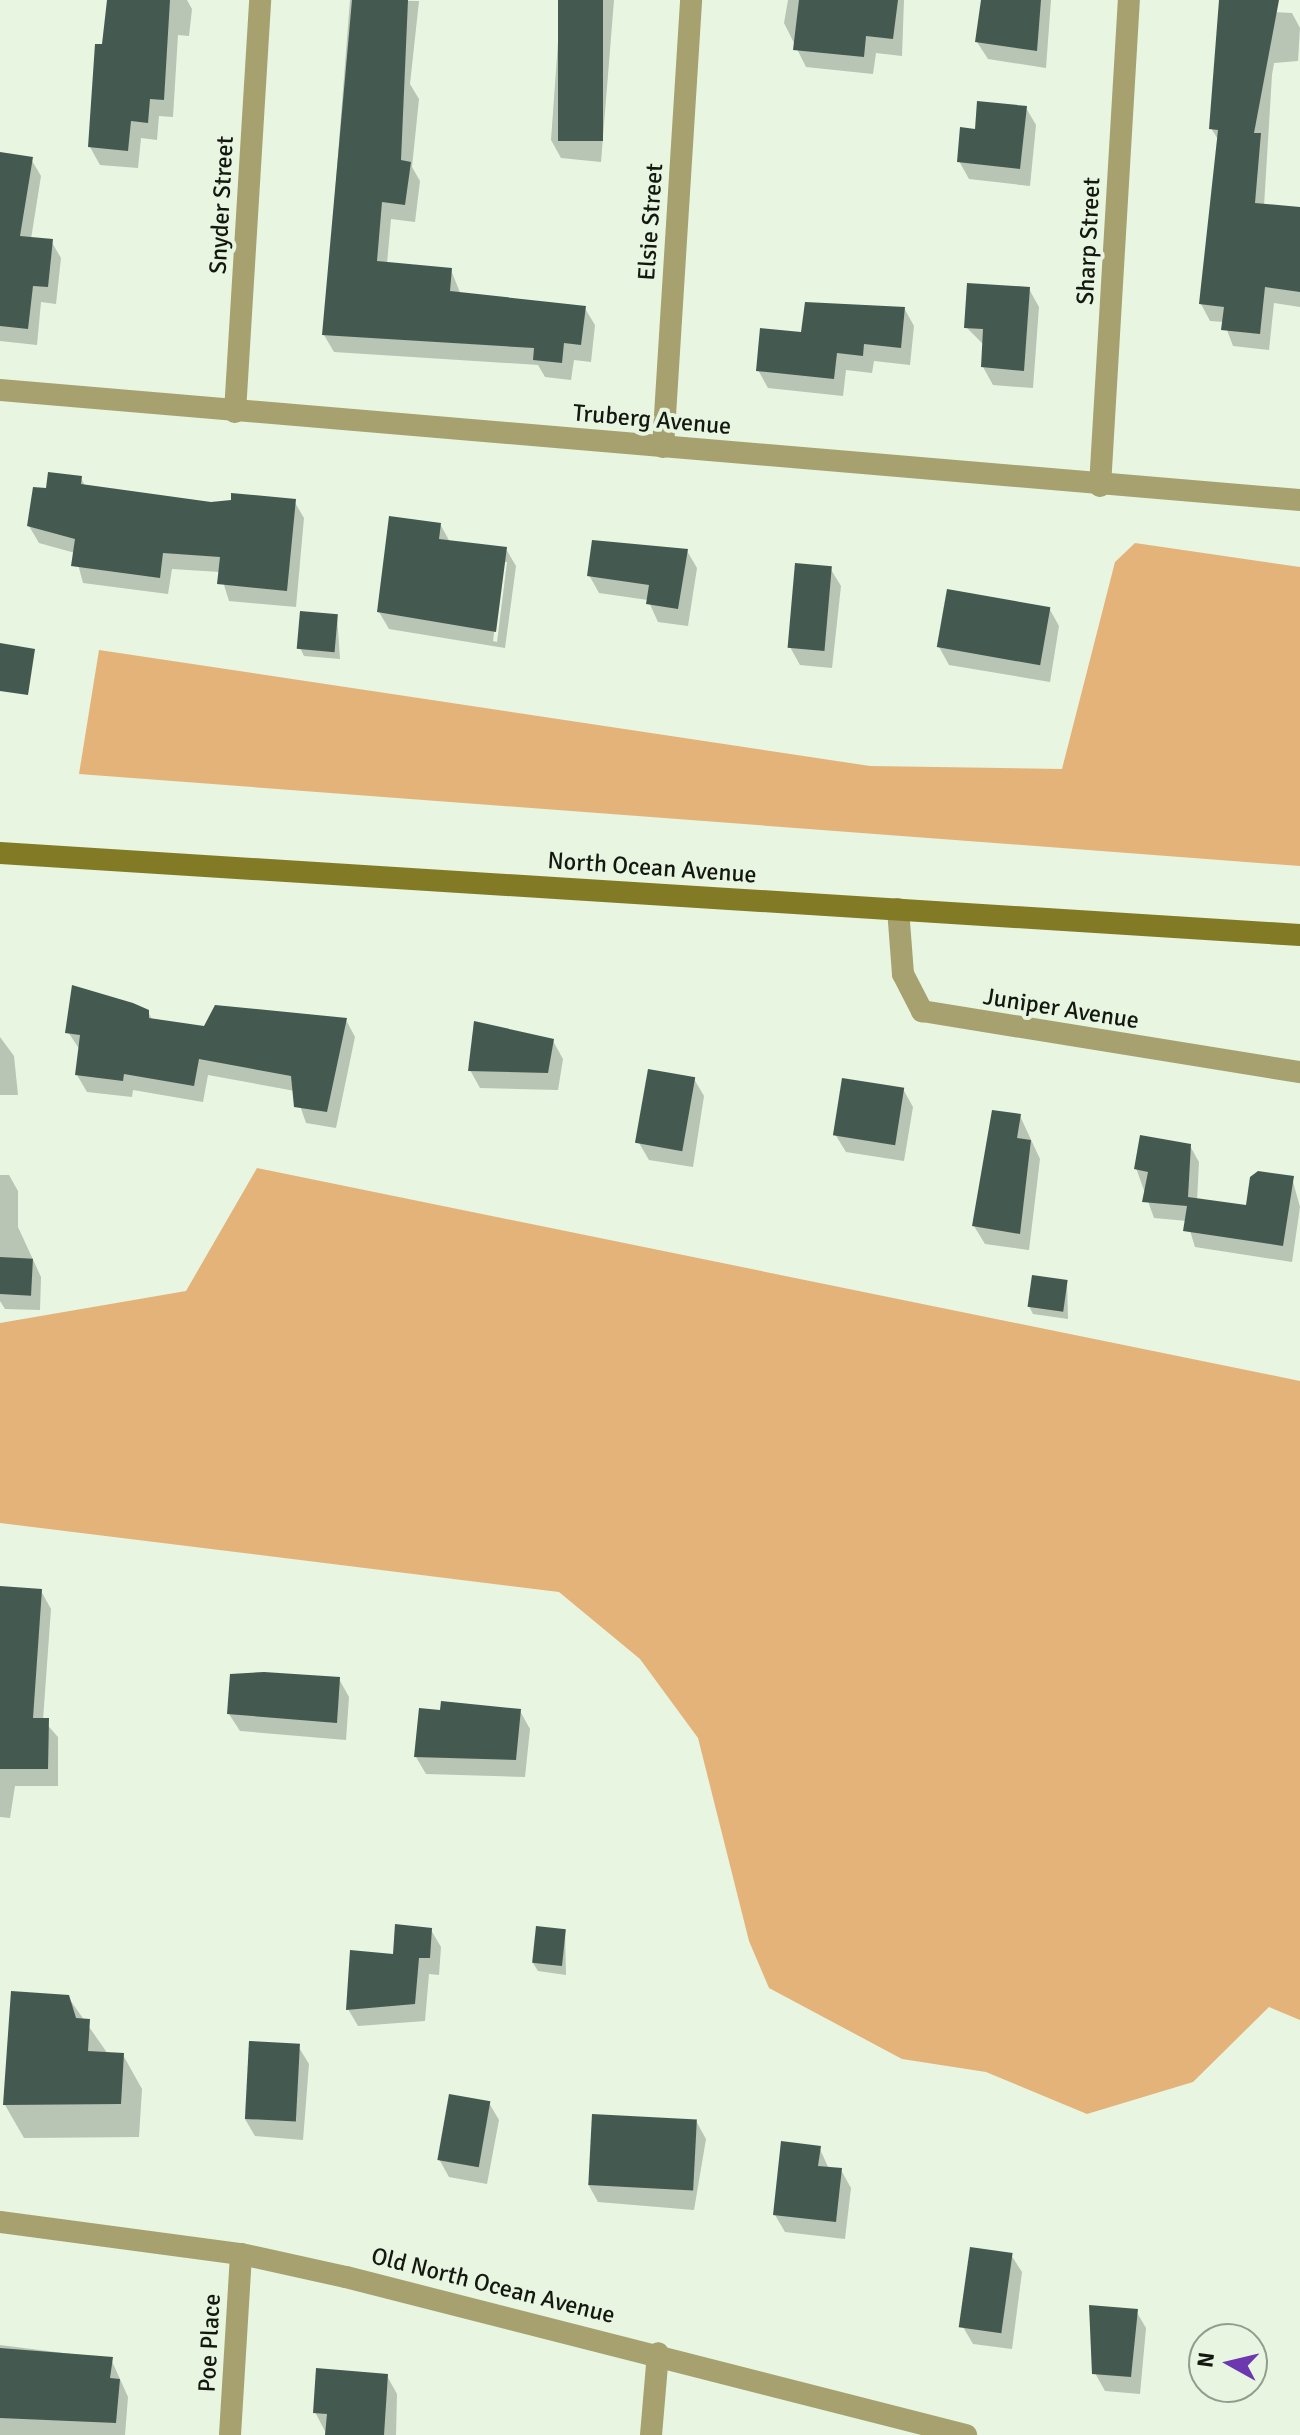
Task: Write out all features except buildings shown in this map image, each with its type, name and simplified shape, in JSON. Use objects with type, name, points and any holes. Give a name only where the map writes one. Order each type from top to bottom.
[{"type":"main road","name":"North Ocean Avenue","points":[[0,853],[1300,935]]},
{"type":"street","name":"Snyder Street","points":[[235,412],[260,0]]},
{"type":"street","name":"Elsie Street","points":[[663,447],[691,0]]},
{"type":"street","name":"Sharp Street","points":[[1100,486],[1129,0]]},
{"type":"street","name":"Truberg Avenue","points":[[0,390],[1100,486],[1300,500]]},
{"type":"street","name":"Juniper Avenue","points":[[898,909],[903,974],[922,1011],[1300,1072]]},
{"type":"street","name":"Old North Ocean Avenue","points":[[0,2222],[241,2254],[658,2353],[966,2435]]},
{"type":"street","name":"Poe Place","points":[[230,2435],[241,2254]]},
{"type":"street","points":[[651,2435],[658,2353]]},
{"type":"shaded area","points":[[1135,543],[1300,567],[1300,866],[79,774],[99,650],[870,766],[1062,769],[1115,562]]},
{"type":"shaded area","points":[[257,1168],[1300,1381],[1300,2020],[1269,2007],[1193,2082],[1087,2114],[986,2072],[902,2059],[769,1988],[749,1941],[698,1738],[640,1659],[559,1592],[0,1523],[0,1323],[186,1291]]}]
